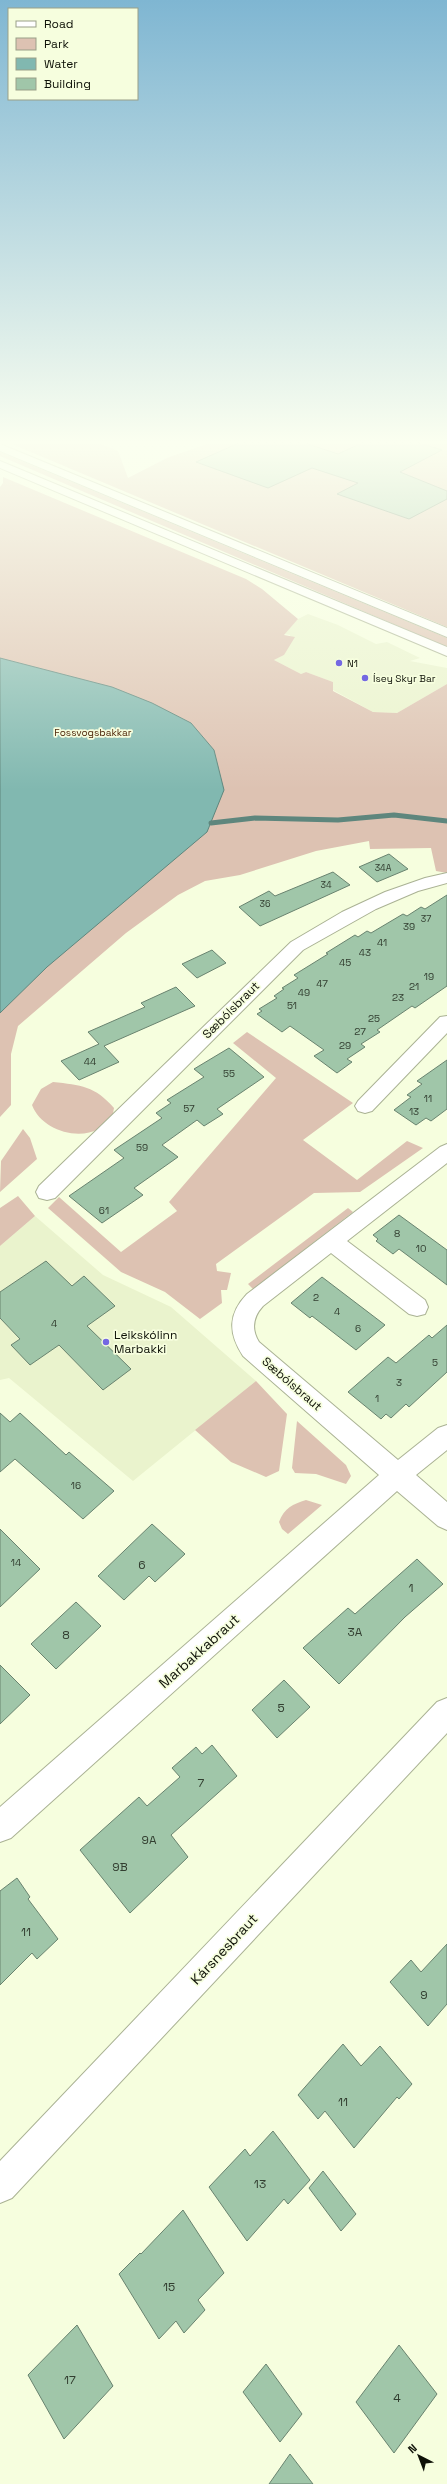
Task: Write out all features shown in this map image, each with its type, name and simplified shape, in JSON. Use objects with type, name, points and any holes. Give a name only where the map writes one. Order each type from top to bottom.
[{"type":"street","points":[[223,558],[447,652]]},
{"type":"street","points":[[267,558],[447,633]]},
{"type":"street","name":"Sæbólsbraut","points":[[47,1192],[297,946],[323,929],[378,903],[434,880],[447,878]]},
{"type":"street","points":[[365,1106],[447,1022]]},
{"type":"street","name":"Sæbólsbraut","points":[[447,1152],[249,1306],[242,1320],[242,1335],[251,1349],[447,1518]]},
{"type":"street","points":[[331,1241],[417,1307]]},
{"type":"street","name":"Marbakkabraut","points":[[0,1827],[397,1475],[447,1436]]},
{"type":"street","name":"Kársnesbraut","points":[[0,2186],[447,1712]]},
{"type":"shaded area","points":[[308,614],[338,625],[376,644],[387,642],[420,658],[410,661],[447,668],[447,684],[397,713],[373,712],[333,690],[333,682],[306,672],[301,674],[274,660],[284,655],[290,635],[284,634],[298,619]]},
{"type":"shaded area","name":"Leikskólinn Marbakki","points":[[35,1216],[103,1275],[171,1307],[256,1381],[133,1481],[9,1378],[0,1380],[0,1246]]},
{"type":"green space","name":"Fossvogsbakkar","points":[[0,558],[196,558],[246,579],[262,589],[298,619],[284,635],[295,637],[284,655],[274,660],[301,674],[306,672],[333,682],[333,691],[373,712],[397,713],[447,684],[447,873],[436,871],[431,848],[370,849],[369,841],[316,851],[240,875],[205,881],[178,895],[126,933],[18,1026],[11,1054],[11,1105],[0,1117]]},
{"type":"green space","points":[[239,558],[255,558],[447,638],[447,647]]},
{"type":"green space","points":[[283,558],[447,558],[447,627]]},
{"type":"green space","points":[[247,1032],[353,1103],[303,1140],[357,1180],[407,1141],[423,1148],[360,1192],[314,1193],[216,1264],[217,1271],[231,1273],[227,1290],[221,1290],[222,1303],[200,1319],[165,1292],[121,1272],[48,1208],[59,1197],[121,1252],[177,1211],[169,1202],[276,1078],[233,1043]]},
{"type":"green space","points":[[53,1082],[72,1084],[94,1091],[114,1108],[112,1119],[99,1129],[80,1134],[60,1130],[43,1121],[32,1105],[41,1089]]},
{"type":"green space","points":[[23,1129],[30,1138],[37,1159],[0,1192],[1,1161]]},
{"type":"green space","points":[[18,1196],[35,1216],[0,1246],[0,1208]]},
{"type":"green space","points":[[348,1208],[353,1212],[253,1289],[248,1284]]},
{"type":"green space","points":[[256,1381],[287,1414],[279,1471],[266,1477],[231,1462],[195,1430]]},
{"type":"green space","points":[[297,1421],[346,1465],[351,1476],[346,1484],[316,1474],[295,1473],[292,1468]]},
{"type":"green space","points":[[306,1500],[322,1505],[288,1534],[282,1529],[279,1522],[281,1517],[290,1507]]},
{"type":"water","points":[[0,658],[112,687],[152,703],[191,723],[214,750],[224,790],[207,832],[47,967],[0,1013]]},
{"type":"building","points":[[389,854],[408,869],[377,882],[359,867]]},
{"type":"building","points":[[333,872],[350,885],[260,926],[239,907],[269,891],[275,896]]},
{"type":"building","points":[[447,895],[447,986],[415,1008],[412,1006],[377,1030],[380,1032],[361,1044],[365,1047],[347,1059],[352,1062],[337,1073],[314,1056],[324,1050],[290,1026],[282,1032],[257,1014],[262,1011],[259,1009],[277,998],[274,996],[284,989],[282,988],[298,978],[294,975],[328,954],[326,953],[355,935],[358,937],[367,931],[371,933],[403,914],[407,916],[421,907],[425,909]]},
{"type":"building","points":[[212,950],[226,963],[197,978],[182,964]]},
{"type":"building","points":[[176,987],[195,1006],[104,1046],[119,1062],[79,1080],[61,1061],[99,1044],[88,1032],[145,1007],[141,1003]]},
{"type":"building","points":[[229,1048],[264,1077],[217,1109],[223,1114],[204,1126],[197,1120],[162,1145],[178,1157],[134,1188],[143,1195],[102,1223],[69,1196],[124,1158],[114,1150],[162,1118],[156,1113],[171,1103],[167,1100],[204,1077],[194,1069]]},
{"type":"building","points":[[447,1060],[447,1109],[431,1121],[426,1118],[416,1125],[394,1110],[411,1097],[407,1095],[422,1084],[417,1081]]},
{"type":"building","points":[[399,1215],[447,1250],[447,1285],[399,1249],[393,1254],[376,1241],[378,1239],[373,1235]]},
{"type":"building","points":[[46,1261],[72,1286],[84,1276],[115,1306],[87,1326],[131,1369],[103,1390],[59,1345],[30,1365],[11,1345],[20,1339],[0,1318],[0,1292]]},
{"type":"building","points":[[322,1277],[385,1325],[356,1350],[312,1316],[310,1318],[291,1303]]},
{"type":"building","points":[[447,1325],[447,1372],[409,1407],[406,1404],[391,1418],[386,1414],[381,1419],[348,1392],[388,1357],[396,1363],[429,1335],[432,1338]]},
{"type":"building","points":[[0,1413],[10,1422],[20,1413],[66,1455],[69,1452],[114,1491],[83,1519],[15,1459],[0,1472]]},
{"type":"building","points":[[152,1524],[185,1554],[155,1582],[149,1576],[124,1600],[98,1576]]},
{"type":"building","points":[[0,1529],[40,1569],[0,1607]]},
{"type":"building","points":[[417,1559],[443,1584],[405,1617],[339,1684],[303,1648],[348,1608],[355,1614]]},
{"type":"building","points":[[76,1602],[101,1626],[56,1669],[31,1644]]},
{"type":"building","points":[[0,1665],[30,1695],[0,1724]]},
{"type":"building","points":[[284,1680],[310,1707],[277,1738],[252,1710]]},
{"type":"building","points":[[212,1745],[237,1776],[171,1835],[188,1857],[130,1913],[80,1850],[139,1797],[147,1806],[180,1777],[172,1768],[196,1747],[202,1754]]},
{"type":"building","points":[[17,1878],[30,1897],[28,1899],[58,1939],[37,1959],[32,1953],[0,1985],[0,1891]]},
{"type":"building","points":[[447,1944],[447,2004],[428,2026],[390,1982],[411,1960],[421,1972]]},
{"type":"building","points":[[343,2044],[361,2066],[380,2046],[412,2084],[399,2099],[397,2097],[354,2148],[325,2111],[318,2119],[298,2095]]},
{"type":"building","points":[[273,2131],[310,2180],[288,2204],[284,2199],[247,2241],[209,2187],[245,2149],[250,2156]]},
{"type":"building","points":[[323,2171],[356,2214],[341,2231],[309,2188]]},
{"type":"building","points":[[183,2210],[224,2273],[198,2300],[205,2310],[184,2333],[176,2321],[159,2339],[119,2274],[140,2253],[141,2254]]},
{"type":"building","points":[[77,2325],[113,2386],[64,2439],[28,2375]]},
{"type":"building","points":[[399,2345],[437,2394],[394,2453],[356,2402]]},
{"type":"building","points":[[266,2364],[302,2414],[280,2442],[243,2392]]},
{"type":"building","points":[[290,2454],[313,2484],[269,2484]]},
{"type":"waterway","points":[[211,823],[255,818],[338,820],[394,815],[447,821]]},
{"type":"place","name":"N1","points":[[339,663]]},
{"type":"place","name":"Ísey Skyr Bar","points":[[365,678]]},
{"type":"place","name":"Leikskólinn Marbakki","points":[[106,1342]]}]
